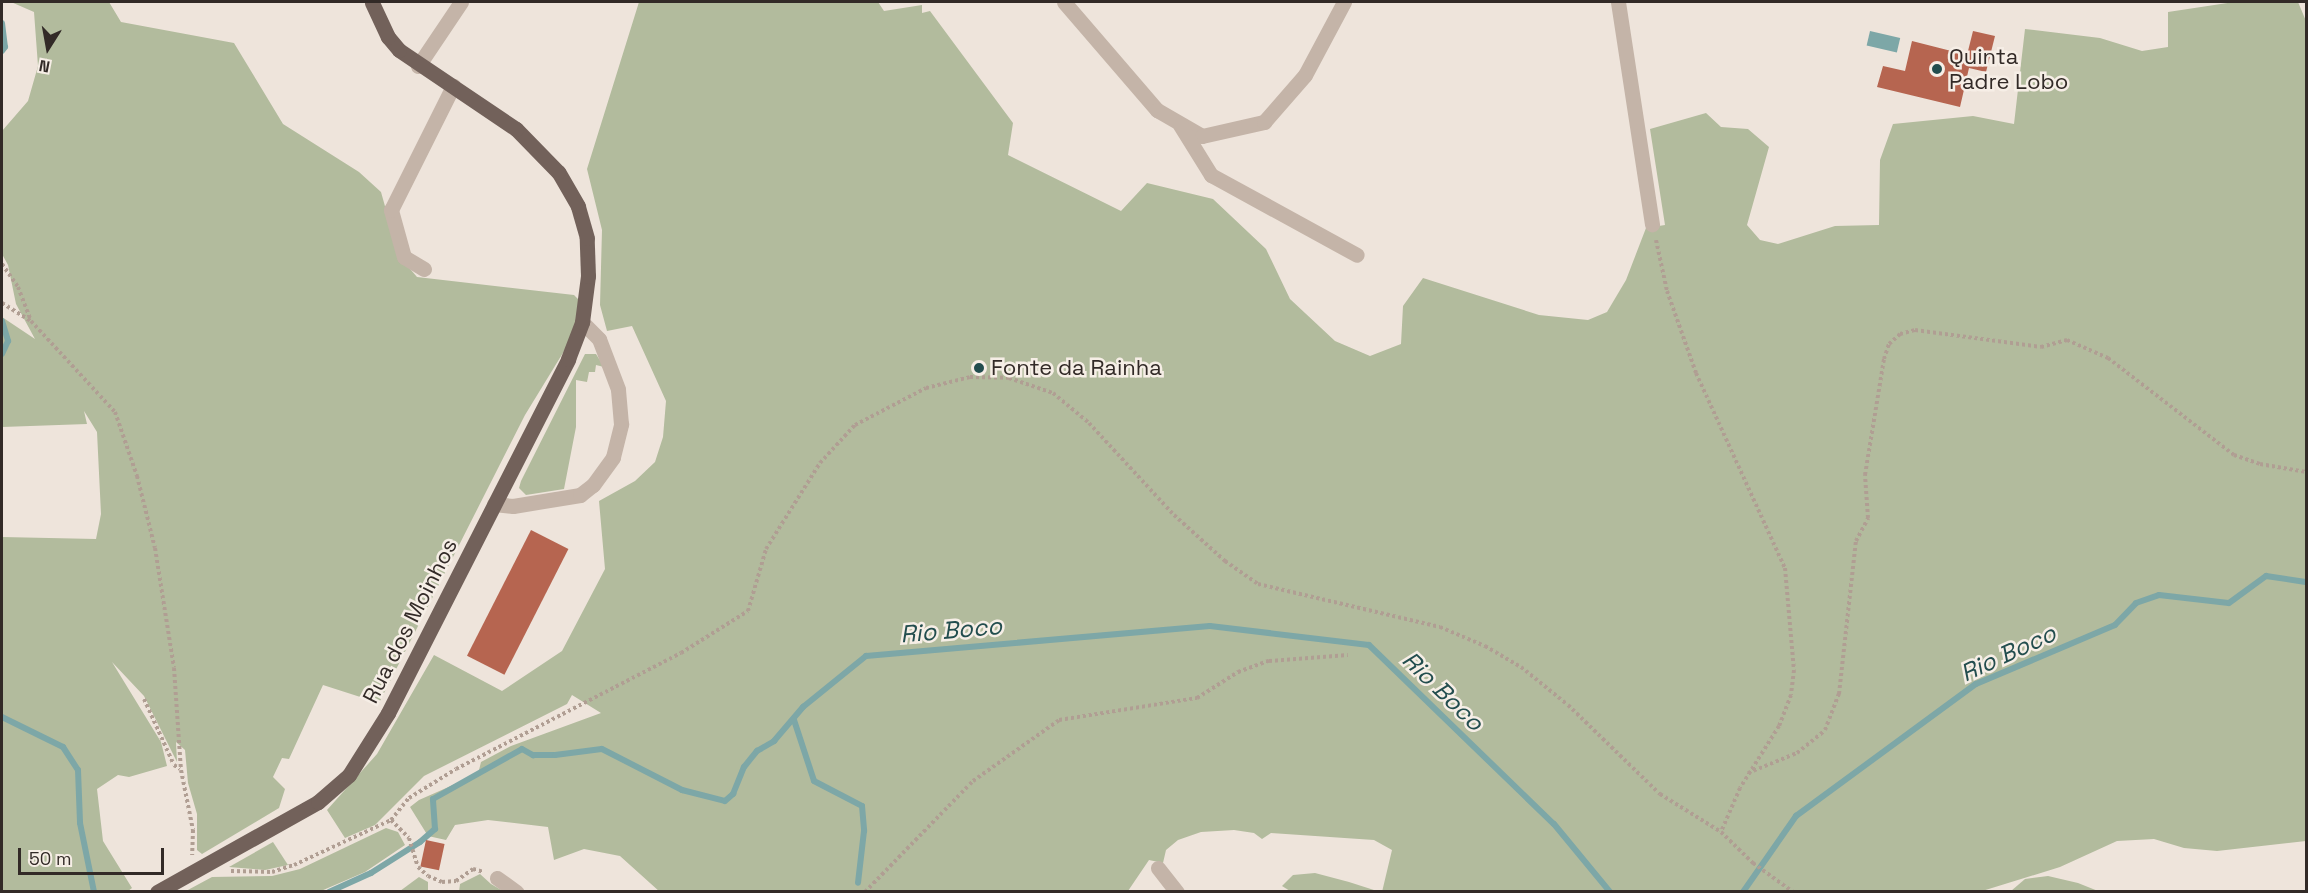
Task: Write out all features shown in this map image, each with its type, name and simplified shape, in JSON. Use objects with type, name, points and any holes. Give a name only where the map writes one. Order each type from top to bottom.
[{"type":"main road","name":"Rua dos Moinhos","points":[[157,891],[318,802],[349,775],[388,713],[568,359],[582,322],[588,276],[587,238],[581,217],[558,172],[516,129],[453,86],[418,66],[388,37],[372,2]]},
{"type":"street","points":[[418,66],[461,2]]},
{"type":"street","points":[[1064,2],[1156,110],[1202,136],[1264,122],[1305,75],[1344,2]]},
{"type":"street","points":[[1618,2],[1652,224]]},
{"type":"street","points":[[424,269],[404,257],[392,210],[453,86]]},
{"type":"street","points":[[1178,123],[1211,175],[1358,255]]},
{"type":"street","points":[[494,504],[513,506],[580,495],[593,485],[613,457],[621,424],[618,389],[599,339],[582,322]]},
{"type":"street","points":[[1158,868],[1177,891]]},
{"type":"street","points":[[497,878],[516,891]]},
{"type":"path","points":[[1652,224],[1667,291],[1696,373],[1785,568],[1794,670],[1791,695],[1779,726],[1748,773],[1721,831]]},
{"type":"path","points":[[2,264],[18,287],[31,321]]},
{"type":"path","points":[[2,303],[31,321],[115,412],[137,476],[156,548],[174,668],[181,770],[191,814],[191,853],[196,870]]},
{"type":"path","points":[[1748,773],[1797,753],[1825,730],[1839,694],[1856,541],[1868,518],[1865,475],[1884,358],[1889,344],[1900,334],[1915,330],[2041,347],[2067,340],[2108,358],[2235,455],[2260,464],[2307,472]]},
{"type":"path","points":[[210,862],[224,871],[272,872],[318,856],[391,820],[409,798],[456,769],[681,653],[748,611],[766,549],[820,463],[855,424],[926,388],[970,377],[1009,378],[1053,393],[1089,423],[1174,515],[1225,561],[1258,584],[1440,627],[1503,656],[1568,705],[1660,794],[1721,831],[1753,863],[1793,891]]},
{"type":"path","points":[[865,891],[973,781],[1059,720],[1197,698],[1238,672],[1269,661],[1348,655]]},
{"type":"path","points":[[144,699],[174,765],[181,770]]},
{"type":"path","points":[[391,820],[409,838],[416,853],[418,867],[442,882],[456,881],[473,869],[497,878]]},
{"type":"green space","points":[[11,2],[109,2],[121,22],[234,43],[283,124],[359,172],[381,192],[399,256],[417,277],[574,295],[579,300],[577,325],[569,343],[525,415],[379,703],[323,685],[289,759],[282,758],[273,777],[285,789],[279,808],[202,854],[197,850],[197,814],[188,783],[185,750],[176,742],[177,762],[144,696],[112,662],[161,742],[167,766],[129,777],[118,775],[97,789],[103,841],[132,888],[128,891],[2,891],[2,537],[96,539],[101,514],[97,432],[84,411],[87,424],[2,427],[2,317],[35,339],[16,304],[8,265],[2,254],[2,131],[28,101],[38,66],[34,12]]},
{"type":"green space","points":[[639,2],[878,2],[884,11],[922,5],[922,13],[930,11],[1013,123],[1008,155],[1121,211],[1147,183],[1213,199],[1266,249],[1290,299],[1335,341],[1370,356],[1401,344],[1403,306],[1423,278],[1539,315],[1588,320],[1607,312],[1626,280],[1646,228],[1665,225],[1650,129],[1706,113],[1721,127],[1748,129],[1769,147],[1747,225],[1760,240],[1778,244],[1835,226],[1879,225],[1880,160],[1893,124],[1973,116],[2014,124],[2025,29],[2100,38],[2142,51],[2168,47],[2168,12],[2234,2],[2298,2],[2306,21],[2306,841],[2217,851],[2184,848],[2154,839],[2117,841],[2060,867],[1979,892],[1382,892],[1392,850],[1374,840],[1271,833],[1262,839],[1254,833],[1234,830],[1201,832],[1178,840],[1166,850],[1163,863],[1149,860],[1128,891],[660,892],[620,856],[584,849],[554,860],[548,827],[488,820],[455,825],[446,840],[428,836],[410,807],[419,800],[478,774],[481,762],[511,746],[601,713],[572,695],[567,704],[424,776],[375,825],[345,838],[327,810],[377,754],[434,655],[502,691],[562,651],[605,569],[599,501],[635,481],[655,462],[663,437],[666,401],[632,326],[607,331],[600,305],[602,230],[587,169]]},
{"type":"green space","points":[[585,354],[596,354],[604,367],[596,365],[595,372],[589,372],[587,382],[576,380],[576,427],[564,489],[526,495],[519,488],[521,481]]},
{"type":"green space","points":[[386,828],[398,832],[405,845],[365,872],[321,891],[186,891],[212,877],[272,876],[300,869]]},
{"type":"green space","points":[[273,842],[288,865],[265,870],[229,867]]},
{"type":"green space","points":[[1315,873],[1377,891],[1290,891],[1282,886],[1293,875]]},
{"type":"green space","points":[[480,874],[503,891],[459,892],[460,884]]},
{"type":"green space","points":[[2048,876],[2078,883],[2098,891],[2011,891],[2025,879]]},
{"type":"green space","points":[[419,877],[428,882],[428,891],[400,891]]},
{"type":"water","points":[[1870,31],[1900,38],[1897,53],[1867,46]]},
{"type":"building","name":"Quinta Padre Lobo","points":[[1973,31],[1995,36],[1986,72],[1969,68],[1960,107],[1877,87],[1883,66],[1905,71],[1912,41],[1967,55]]},
{"type":"building","points":[[531,530],[568,549],[504,675],[467,656]]},
{"type":"building","points":[[426,840],[445,844],[439,870],[420,866]]},
{"type":"waterway","points":[[2,23],[5,47],[2,51]]},
{"type":"waterway","points":[[2,321],[8,341],[2,354]]},
{"type":"waterway","name":"Rio Boco","points":[[1743,892],[1796,816],[1976,684],[2115,625],[2136,603],[2159,595],[2229,603],[2266,576],[2306,582]]},
{"type":"waterway","name":"Rio Boco","points":[[329,892],[371,873],[420,842],[435,829],[433,799],[522,749],[533,755],[555,755],[602,749],[682,790],[725,801],[733,794],[744,767],[757,751],[774,741],[803,707],[866,656],[1210,626],[1369,645],[1554,824],[1610,892]]},
{"type":"waterway","points":[[2,717],[63,747],[78,770],[80,823],[94,892]]},
{"type":"waterway","points":[[794,720],[814,781],[862,806],[864,831],[858,883]]},
{"type":"place","name":"Quinta Padre Lobo","points":[[1937,69]]},
{"type":"place","name":"Fonte da Rainha","points":[[979,368]]}]
